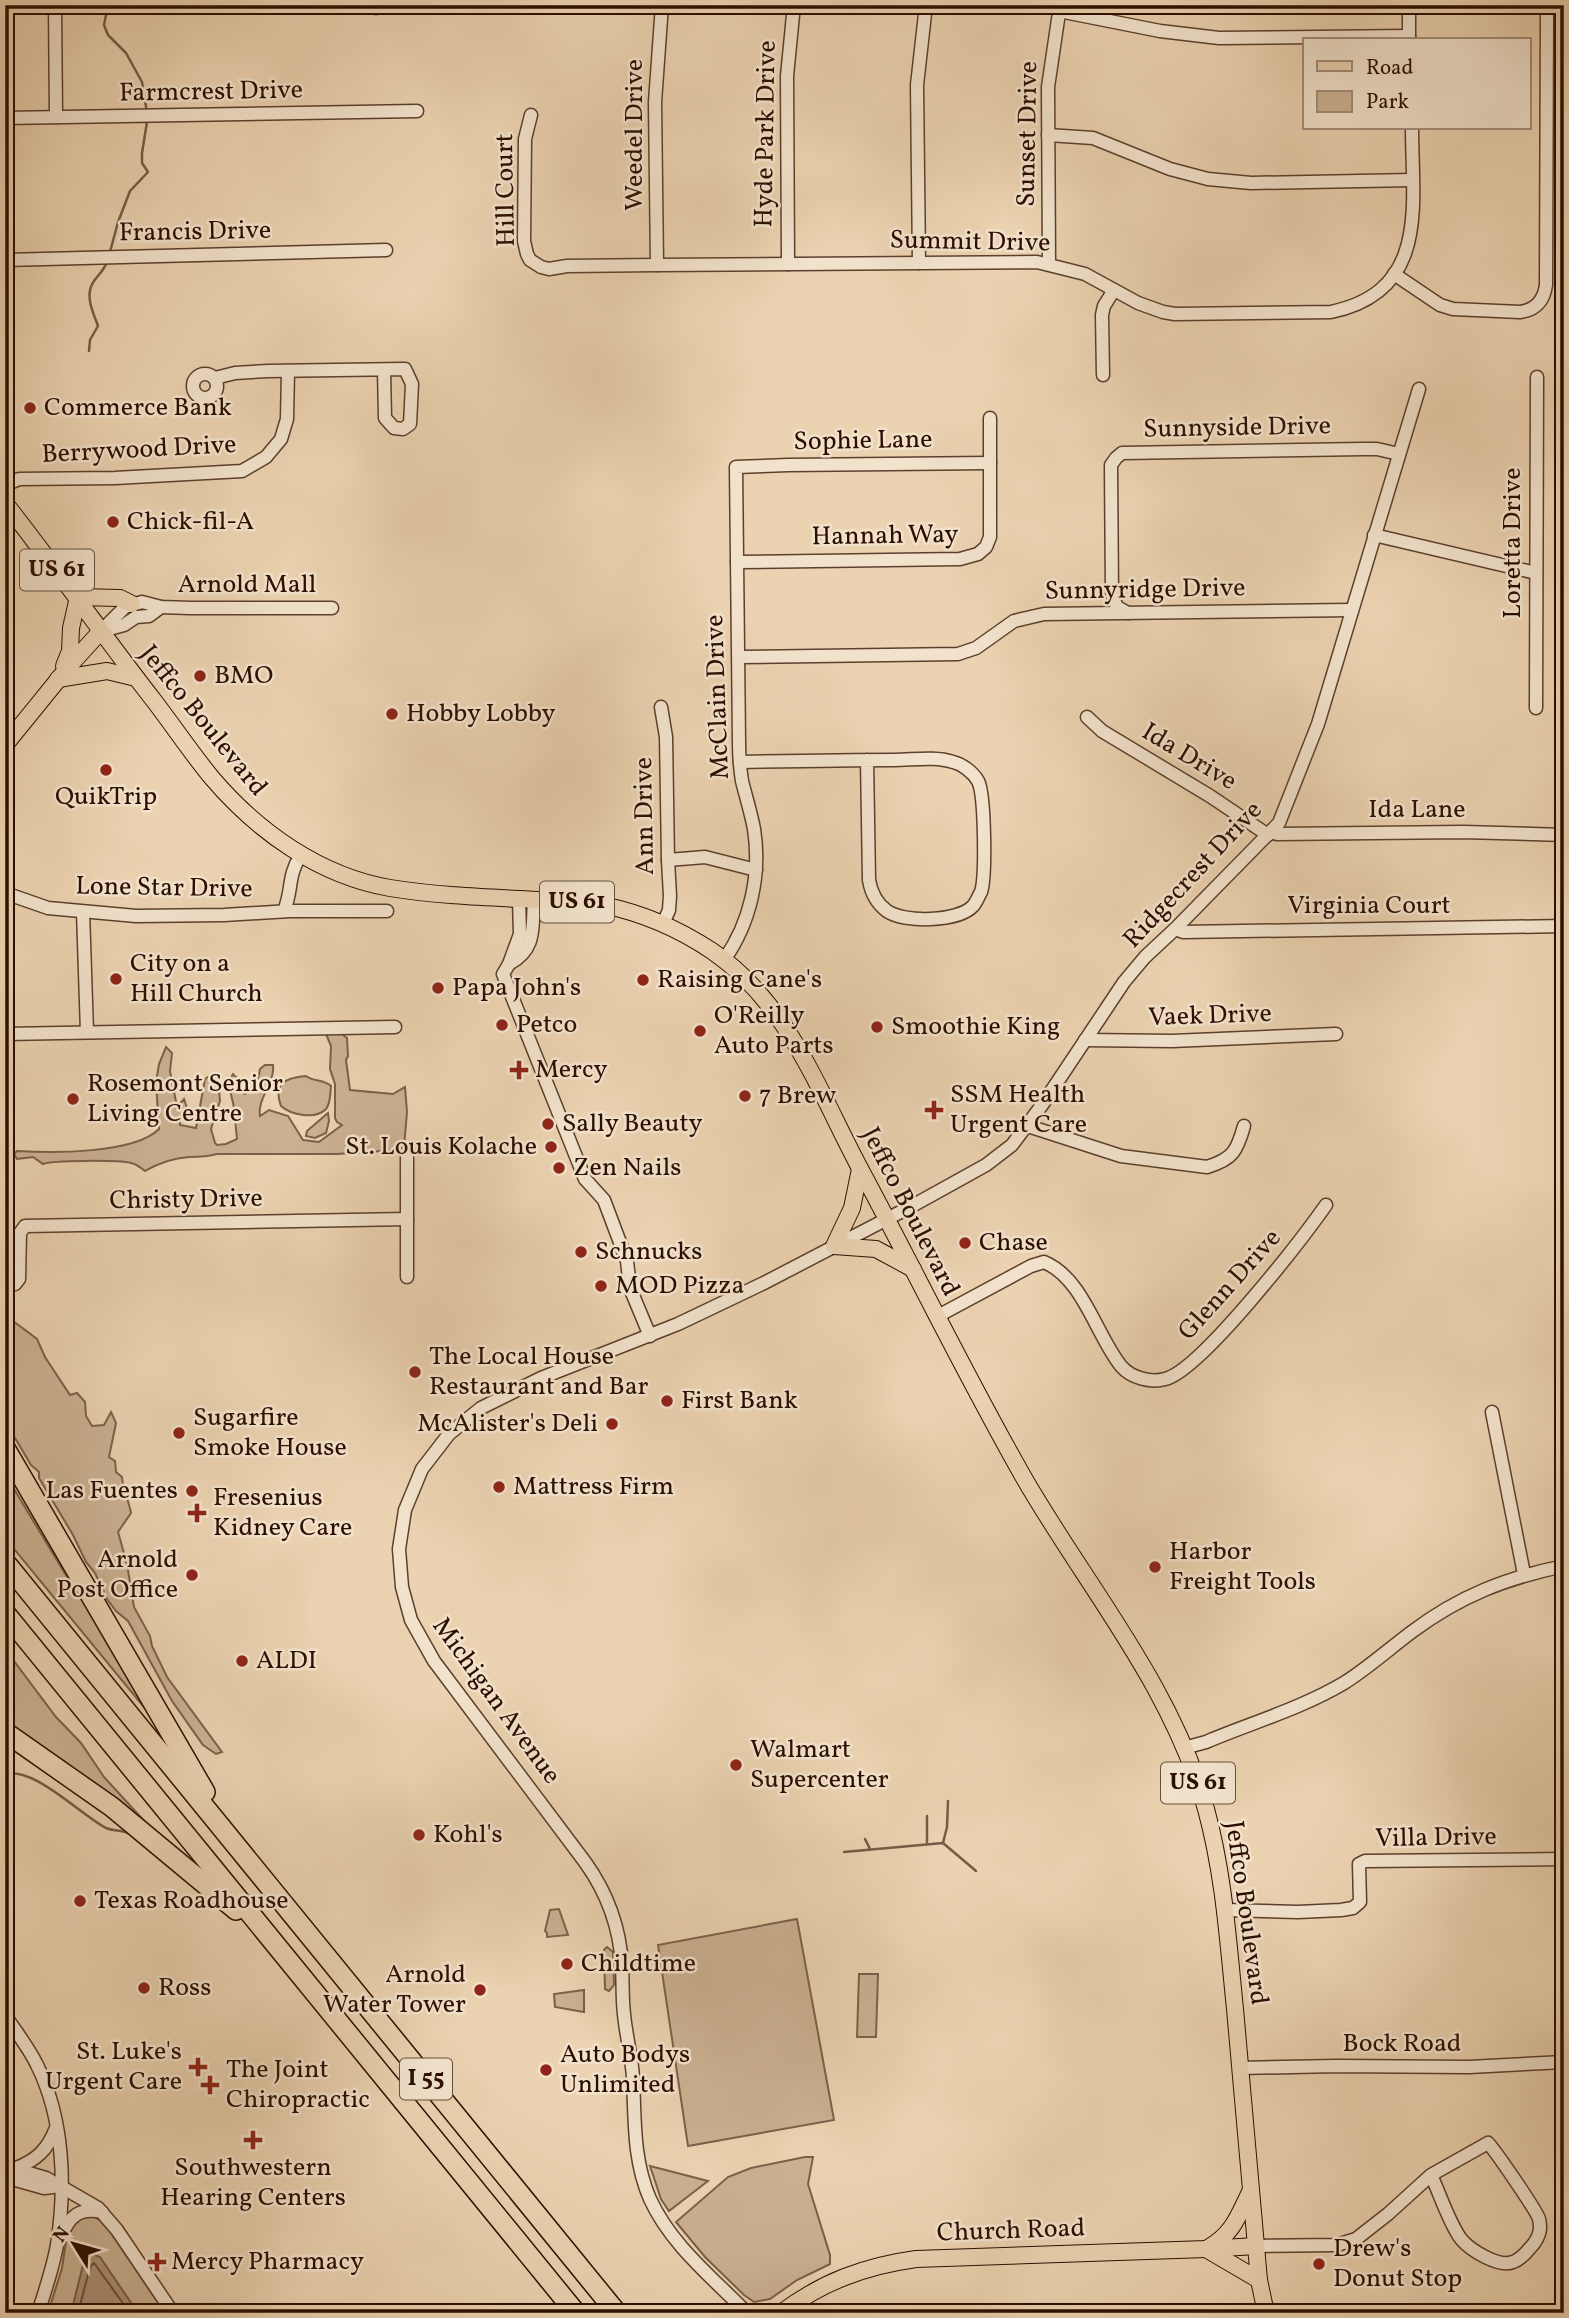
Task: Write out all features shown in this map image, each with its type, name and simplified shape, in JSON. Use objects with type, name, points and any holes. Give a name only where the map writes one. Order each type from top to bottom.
[{"type":"highway","points":[[5,1448],[237,1847]]},
{"type":"highway","points":[[5,1461],[22,1478]]},
{"type":"highway","name":"I 55","points":[[5,1562],[617,2313]]},
{"type":"highway","name":"I 55","points":[[5,1613],[576,2313]]},
{"type":"highway","points":[[5,1732],[15,1744],[112,1807],[276,1945]]},
{"type":"main road","name":"Jeffco Boulevard","points":[[5,503],[214,780],[248,816],[275,838],[301,855],[347,876],[393,888],[446,895],[598,904],[634,913],[692,938],[724,960],[756,988],[786,1028],[914,1269],[936,1317],[1025,1479],[1154,1686],[1191,1761],[1215,1844],[1226,1910],[1259,2280],[1266,2313]]},
{"type":"main road","points":[[58,679],[70,651],[71,628],[78,597],[120,598],[132,604]]},
{"type":"main road","points":[[5,745],[101,631]]},
{"type":"main road","points":[[58,679],[107,671],[136,678]]},
{"type":"main road","points":[[860,1169],[852,1208],[834,1245],[873,1248],[914,1269]]},
{"type":"main road","points":[[1206,2249],[1220,2242],[1233,2227],[1251,2190]]},
{"type":"main road","name":"Church Road","points":[[780,2313],[808,2294],[840,2278],[897,2262],[932,2258],[1256,2246]]},
{"type":"main road","points":[[1206,2249],[1259,2280]]},
{"type":"street","points":[[55,5],[56,117]]},
{"type":"street","name":"Weedel Drive","points":[[657,265],[655,102],[662,5]]},
{"type":"street","name":"Hyde Park Drive","points":[[788,264],[786,76],[794,5]]},
{"type":"street","points":[[919,263],[917,100],[919,52],[926,5]]},
{"type":"street","points":[[1059,8],[1160,31],[1219,38],[1409,38],[1409,5]]},
{"type":"street","points":[[1412,130],[1412,234],[1404,259],[1394,274],[1430,300],[1453,309],[1520,312],[1539,304],[1546,285],[1547,5]]},
{"type":"street","name":"Sunset Drive","points":[[1049,264],[1049,74],[1059,8]]},
{"type":"street","name":"Farmcrest Drive","points":[[5,118],[417,111]]},
{"type":"street","name":"Hill Court","points":[[531,115],[525,139],[524,241],[527,254],[534,264]]},
{"type":"street","points":[[1048,135],[1084,136],[1170,169],[1208,179],[1251,183],[1412,180]]},
{"type":"street","name":"Francis Drive","points":[[5,260],[386,250]]},
{"type":"street","name":"Summit Drive","points":[[534,264],[549,269],[567,266],[657,265],[1049,264],[1085,274],[1145,307],[1175,314],[1331,312],[1368,299],[1394,274]]},
{"type":"street","points":[[1103,375],[1102,315],[1114,290]]},
{"type":"street","points":[[215,378],[235,373],[405,369],[412,384],[410,424],[403,429],[394,429],[385,418],[384,370]]},
{"type":"street","name":"Berrywood Drive","points":[[5,485],[19,479],[232,473],[249,468],[266,457],[281,439],[287,419],[288,371]]},
{"type":"street","name":"Loretta Drive","points":[[1536,377],[1536,708]]},
{"type":"street","name":"Ridgecrest Drive","points":[[887,1218],[995,1159],[1012,1145],[1028,1126],[1124,982],[1145,957],[1279,823],[1318,724],[1419,389]]},
{"type":"street","name":"Hannah Way","points":[[737,562],[969,558],[978,554],[986,547],[990,537],[990,418]]},
{"type":"street","name":"Sunnyside Drive","points":[[1128,613],[1117,607],[1112,595],[1111,464],[1122,453],[1370,449],[1399,454]]},
{"type":"street","name":"Sophie Lane","points":[[736,467],[788,464],[990,463]]},
{"type":"street","name":"McClain Drive","points":[[724,960],[746,917],[756,870],[754,828],[740,762],[736,467]]},
{"type":"street","points":[[1374,535],[1536,573]]},
{"type":"street","name":"Arnold Mall","points":[[132,604],[142,602],[161,607],[332,608]]},
{"type":"street","points":[[101,631],[119,611],[132,604]]},
{"type":"street","name":"Arnold Mall","points":[[101,631],[124,625],[136,617],[149,616],[161,607]]},
{"type":"street","name":"Sunnyridge Drive","points":[[739,657],[958,654],[976,648],[1005,625],[1021,618],[1044,614],[1352,610]]},
{"type":"street","name":"Ann Drive","points":[[661,707],[666,737],[670,903],[663,924]]},
{"type":"street","name":"Ida Drive","points":[[1087,717],[1102,731],[1270,834]]},
{"type":"street","points":[[740,762],[867,760],[954,762],[973,774],[978,781],[983,802],[983,873],[981,891],[973,906],[961,914],[932,919],[902,917],[887,912],[871,892],[867,760]]},
{"type":"street","name":"Ida Lane","points":[[1270,834],[1464,832],[1564,835]]},
{"type":"street","name":"Lone Star Drive","points":[[284,911],[289,898],[292,868],[301,855]]},
{"type":"street","points":[[668,860],[705,858],[756,870]]},
{"type":"street","name":"Lone Star Drive","points":[[5,892],[48,908],[158,916],[284,911],[387,911]]},
{"type":"street","points":[[526,900],[520,934],[503,974],[585,1178],[604,1200],[627,1261],[631,1288],[650,1336]]},
{"type":"street","points":[[83,912],[88,1032]]},
{"type":"street","name":"Virginia Court","points":[[1175,929],[1183,932],[1564,926]]},
{"type":"street","points":[[5,1034],[395,1027]]},
{"type":"street","name":"Vaek Drive","points":[[1085,1040],[1172,1041],[1336,1034]]},
{"type":"street","points":[[1028,1126],[1121,1156],[1207,1167],[1233,1155],[1244,1126]]},
{"type":"street","points":[[407,1156],[407,1277]]},
{"type":"street","name":"Glenn Drive","points":[[936,1317],[1031,1266],[1044,1262],[1065,1274],[1122,1368],[1148,1381],[1167,1379],[1200,1356],[1304,1236],[1326,1205]]},
{"type":"street","name":"Michigan Avenue","points":[[747,2313],[672,2236],[657,2212],[643,2179],[635,2137],[632,2067],[624,2014],[620,1944],[616,1922],[607,1898],[585,1862],[428,1653],[411,1620],[400,1579],[399,1542],[410,1494],[427,1461],[454,1429],[481,1408],[512,1391],[650,1336],[764,1283],[887,1218]]},
{"type":"street","name":"Christy Drive","points":[[11,1284],[20,1275],[20,1233],[25,1226],[407,1219]]},
{"type":"street","points":[[1492,1412],[1524,1574]]},
{"type":"street","points":[[1184,1748],[1206,1742],[1333,1689],[1412,1632],[1474,1594],[1524,1574],[1564,1566]]},
{"type":"street","name":"Villa Drive","points":[[1226,1910],[1298,1912],[1353,1908],[1360,1902],[1359,1864],[1365,1861],[1564,1859]]},
{"type":"street","points":[[5,2015],[39,2068],[57,2128],[61,2186],[57,2248]]},
{"type":"street","name":"Bock Road","points":[[1240,2068],[1469,2067],[1564,2062]]},
{"type":"street","points":[[11,2167],[31,2162],[41,2154],[57,2128]]},
{"type":"street","points":[[1256,2246],[1337,2245],[1356,2239],[1431,2175],[1488,2143],[1504,2162],[1510,2176],[1539,2218],[1540,2230],[1536,2240],[1528,2251],[1513,2263],[1485,2257],[1469,2247],[1459,2236],[1431,2175]]},
{"type":"street","points":[[11,2167],[46,2178],[88,2200],[103,2212],[173,2313]]},
{"type":"street","points":[[5,2177],[44,2188],[61,2186]]},
{"type":"street","points":[[38,2313],[64,2228],[72,2216],[83,2211],[103,2212]]},
{"type":"green space","points":[[326,1034],[342,1034],[347,1038],[346,1060],[350,1090],[393,1094],[405,1087],[407,1112],[404,1147],[398,1150],[337,1154],[217,1154],[177,1159],[145,1171],[135,1164],[124,1162],[72,1161],[43,1164],[33,1157],[17,1159],[14,1154],[17,1151],[71,1152],[112,1147],[147,1137],[159,1129],[156,1082],[166,1047],[172,1053],[170,1071],[177,1107],[184,1099],[188,1111],[180,1118],[180,1125],[196,1128],[205,1079],[211,1075],[218,1081],[220,1101],[211,1129],[215,1143],[226,1144],[237,1139],[231,1078],[233,1074],[237,1078],[238,1088],[245,1094],[256,1083],[260,1069],[265,1065],[273,1065],[273,1072],[261,1103],[260,1116],[269,1110],[288,1116],[303,1140],[319,1142],[342,1125],[335,1118],[335,1084],[330,1069],[331,1046]]},
{"type":"green space","points":[[306,1076],[331,1086],[328,1107],[316,1114],[303,1115],[281,1106],[279,1092],[283,1083],[292,1078]]},
{"type":"green space","points":[[328,1113],[326,1133],[315,1138],[306,1136],[307,1131]]},
{"type":"green space","points":[[5,1315],[37,1339],[45,1357],[70,1395],[77,1393],[85,1402],[86,1416],[92,1426],[104,1425],[111,1412],[116,1423],[109,1457],[115,1461],[116,1472],[122,1477],[131,1513],[118,1532],[127,1564],[134,1607],[150,1636],[167,1677],[222,1752],[216,1754],[203,1745],[172,1701],[128,1621],[107,1599],[95,1573],[86,1562],[39,1478],[39,1472],[31,1465],[5,1421]]},
{"type":"green space","points":[[5,1474],[67,1577],[85,1598],[157,1723],[5,1538]]},
{"type":"green space","points":[[5,1649],[56,1717],[81,1743],[104,1777],[147,1824],[5,1723]]},
{"type":"green space","points":[[559,1909],[568,1935],[547,1937],[545,1931],[550,1910]]},
{"type":"green space","points":[[797,1919],[834,2120],[688,2146],[658,1945]]},
{"type":"green space","points":[[607,1947],[613,1952],[614,1985],[609,1991],[605,1989],[604,1950]]},
{"type":"green space","points":[[859,1974],[878,1974],[876,2037],[857,2037]]},
{"type":"green space","points":[[584,1990],[584,2012],[555,2007],[554,1994]]},
{"type":"green space","points":[[813,2157],[808,2184],[830,2255],[830,2264],[797,2280],[770,2299],[754,2302],[705,2257],[676,2222],[728,2177],[751,2168]]},
{"type":"green space","points":[[650,2166],[708,2181],[669,2211],[661,2199]]},
{"type":"green space","points":[[92,2215],[105,2224],[165,2313],[48,2313],[62,2268],[67,2235],[73,2221]]},
{"type":"water","points":[[92,2254],[100,2257],[138,2313],[71,2313],[84,2261]]},
{"type":"waterway","points":[[108,5],[104,25],[108,35],[126,53],[142,82],[147,113]]},
{"type":"waterway","points":[[110,252],[130,191],[148,172],[142,163],[147,122]]},
{"type":"waterway","points":[[89,351],[90,340],[98,326],[90,304],[91,286],[107,262]]},
{"type":"waterway","points":[[5,1775],[28,1777],[106,1828],[128,1833]]},
{"type":"waterway","points":[[943,1843],[948,1801]]},
{"type":"waterway","points":[[927,1816],[927,1844]]},
{"type":"waterway","points":[[865,1839],[870,1849]]},
{"type":"waterway","points":[[844,1852],[943,1843],[976,1871]]},
{"type":"place","name":"Commerce Bank","points":[[30,408]]},
{"type":"place","name":"Chick-fil-A","points":[[113,522]]},
{"type":"place","name":"BMO","points":[[200,676]]},
{"type":"place","name":"Hobby Lobby","points":[[392,714]]},
{"type":"place","name":"QuikTrip","points":[[106,770]]},
{"type":"place","name":"City on a Hill Church","points":[[116,979]]},
{"type":"place","name":"Raising Cane's","points":[[643,980]]},
{"type":"place","name":"Papa John's","points":[[438,988]]},
{"type":"place","name":"Petco","points":[[502,1025]]},
{"type":"place","name":"Smoothie King","points":[[877,1027]]},
{"type":"place","name":"O'Reilly Auto Parts","points":[[700,1031]]},
{"type":"place","name":"Mercy","points":[[519,1070]]},
{"type":"place","name":"7 Brew","points":[[745,1096]]},
{"type":"place","name":"Rosemont Senior Living Centre","points":[[73,1099]]},
{"type":"place","name":"SSM Health Urgent Care","points":[[934,1110]]},
{"type":"place","name":"Sally Beauty","points":[[548,1124]]},
{"type":"place","name":"St. Louis Kolache","points":[[551,1147]]},
{"type":"place","name":"Zen Nails","points":[[559,1168]]},
{"type":"place","name":"Chase","points":[[965,1243]]},
{"type":"place","name":"Schnucks","points":[[581,1252]]},
{"type":"place","name":"MOD Pizza","points":[[601,1286]]},
{"type":"place","name":"The Local House Restaurant and Bar","points":[[415,1372]]},
{"type":"place","name":"First Bank","points":[[667,1401]]},
{"type":"place","name":"McAlister's Deli","points":[[612,1424]]},
{"type":"place","name":"Sugarfire Smoke House","points":[[179,1433]]},
{"type":"place","name":"Mattress Firm","points":[[499,1487]]},
{"type":"place","name":"Las Fuentes","points":[[192,1491]]},
{"type":"place","name":"Fresenius Kidney Care","points":[[197,1513]]},
{"type":"place","name":"Harbor Freight Tools","points":[[1155,1567]]},
{"type":"place","name":"Arnold Post Office","points":[[192,1575]]},
{"type":"place","name":"ALDI","points":[[242,1661]]},
{"type":"place","name":"Walmart Supercenter","points":[[736,1765]]},
{"type":"place","name":"Kohl's","points":[[419,1835]]},
{"type":"place","name":"Texas Roadhouse","points":[[80,1901]]},
{"type":"place","name":"Childtime","points":[[567,1964]]},
{"type":"place","name":"Ross","points":[[144,1988]]},
{"type":"place","name":"Arnold Water Tower","points":[[480,1990]]},
{"type":"place","name":"St. Luke's Urgent Care","points":[[198,2067]]},
{"type":"place","name":"Auto Bodys Unlimited","points":[[546,2070]]},
{"type":"place","name":"The Joint Chiropractic","points":[[210,2085]]},
{"type":"place","name":"Southwestern Hearing Centers","points":[[253,2140]]},
{"type":"place","name":"Mercy Pharmacy","points":[[157,2262]]},
{"type":"place","name":"Drew's Donut Stop","points":[[1319,2264]]}]
